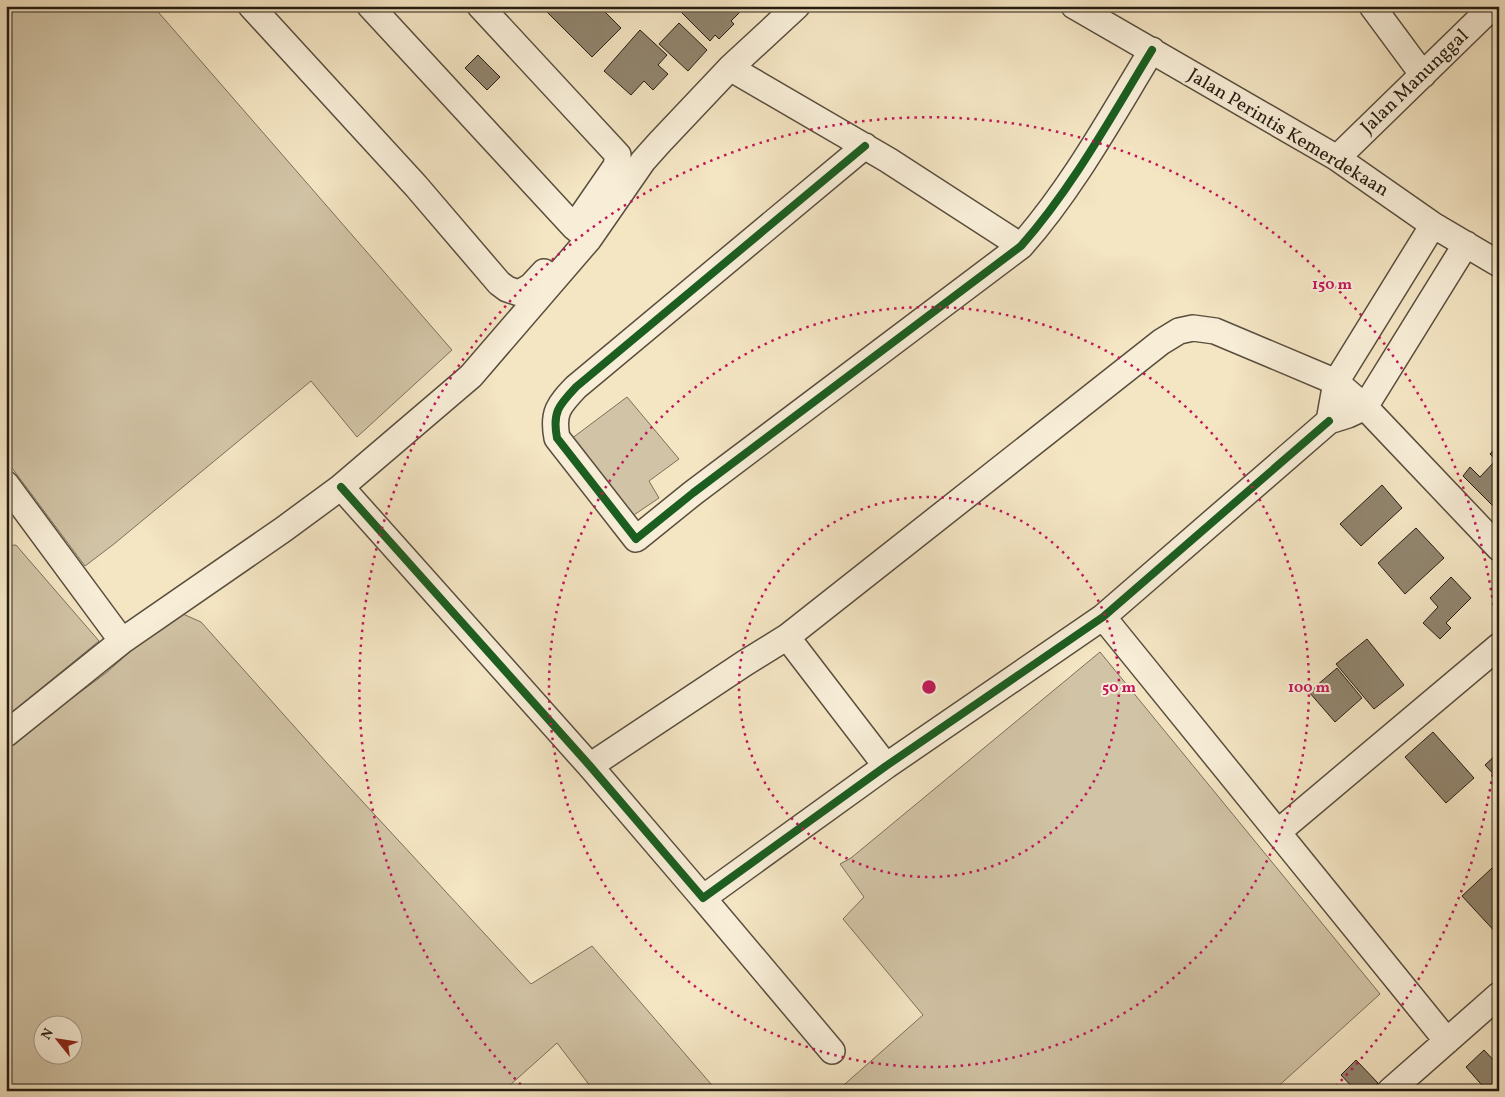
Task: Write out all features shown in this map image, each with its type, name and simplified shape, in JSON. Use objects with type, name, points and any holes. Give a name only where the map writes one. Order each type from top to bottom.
[{"type":"street","points":[[251,6],[416,186],[499,283],[507,289],[519,293],[532,286],[643,161],[730,68],[797,6]]},
{"type":"street","points":[[370,6],[581,233]]},
{"type":"street","points":[[6,734],[122,641],[284,529],[341,487],[471,376],[581,233],[616,166],[618,155],[480,6]]},
{"type":"street","name":"Jalan Perintis Kemerdekaan","points":[[1074,6],[1337,158],[1434,225],[1499,264]]},
{"type":"street","points":[[1372,6],[1423,75]]},
{"type":"street","name":"Jalan Manunggal","points":[[1337,158],[1493,6]]},
{"type":"street","points":[[865,146],[576,387],[562,402],[554,418],[557,438],[636,539],[1021,246],[1046,218],[1072,182],[1152,50]]},
{"type":"street","points":[[730,68],[865,146],[1021,246]]},
{"type":"street","points":[[1329,421],[1336,382],[1434,225]]},
{"type":"street","points":[[703,898],[886,766],[1103,617],[1329,421],[1365,407],[1466,244]]},
{"type":"street","points":[[590,766],[744,662],[788,637],[1153,348],[1179,331],[1203,328],[1216,331],[1336,382],[1365,407],[1499,548]]},
{"type":"street","points":[[6,484],[122,641]]},
{"type":"street","points":[[341,487],[590,766],[832,1051]]},
{"type":"street","points":[[1103,617],[1447,1041]]},
{"type":"street","points":[[788,637],[886,766]]},
{"type":"street","points":[[1278,832],[1499,646]]},
{"type":"street","points":[[1390,1091],[1499,995]]},
{"type":"shaded area","points":[[6,6],[153,6],[452,350],[357,437],[311,381],[85,566],[6,460]]},
{"type":"shaded area","points":[[627,397],[679,459],[649,481],[659,498],[628,519],[571,439]]},
{"type":"shaded area","points":[[16,545],[99,641],[6,717],[6,546]]},
{"type":"shaded area","points":[[183,614],[201,622],[326,762],[531,984],[592,946],[717,1091],[594,1091],[557,1043],[509,1086],[512,1091],[6,1091],[6,747],[106,673],[160,625]]},
{"type":"shaded area","points":[[1100,652],[1380,994],[1273,1091],[837,1091],[923,1015],[843,919],[864,897],[840,864],[851,858]]},
{"type":"building","points":[[541,6],[599,6],[621,28],[592,57]]},
{"type":"building","points":[[675,6],[709,6],[712,9],[714,6],[734,6],[740,12],[731,21],[734,24],[719,39],[715,35],[710,41]]},
{"type":"building","points":[[679,23],[707,50],[688,71],[659,44]]},
{"type":"building","points":[[640,30],[667,55],[658,65],[668,74],[653,90],[644,81],[631,95],[604,71]]},
{"type":"building","points":[[478,55],[500,77],[487,90],[465,68]]},
{"type":"building","points":[[1497,446],[1499,448],[1499,501],[1493,506],[1463,476],[1470,467],[1480,477],[1496,460],[1490,454]]},
{"type":"building","points":[[1382,485],[1402,508],[1361,546],[1340,524]]},
{"type":"building","points":[[1416,528],[1444,558],[1405,594],[1378,563]]},
{"type":"building","points":[[1451,577],[1471,598],[1446,623],[1451,628],[1440,639],[1423,623],[1438,607],[1430,598]]},
{"type":"building","points":[[1367,639],[1404,685],[1374,709],[1336,664]]},
{"type":"building","points":[[1337,668],[1362,698],[1335,722],[1309,692]]},
{"type":"building","points":[[1433,732],[1474,778],[1446,803],[1405,757]]},
{"type":"building","points":[[1499,752],[1499,780],[1485,765]]},
{"type":"building","points":[[1492,868],[1499,875],[1499,936],[1462,896]]},
{"type":"building","points":[[1484,1050],[1499,1066],[1499,1091],[1487,1091],[1466,1067]]},
{"type":"building","points":[[1356,1060],[1378,1083],[1370,1091],[1356,1091],[1341,1075]]},
{"type":"cycle path","points":[[865,146],[576,387],[561,404],[555,422],[557,438],[636,539],[693,493],[1021,246],[1058,200],[1152,50]]},
{"type":"cycle path","points":[[341,487],[590,766],[703,898],[886,766],[1103,617],[1329,421]]}]
